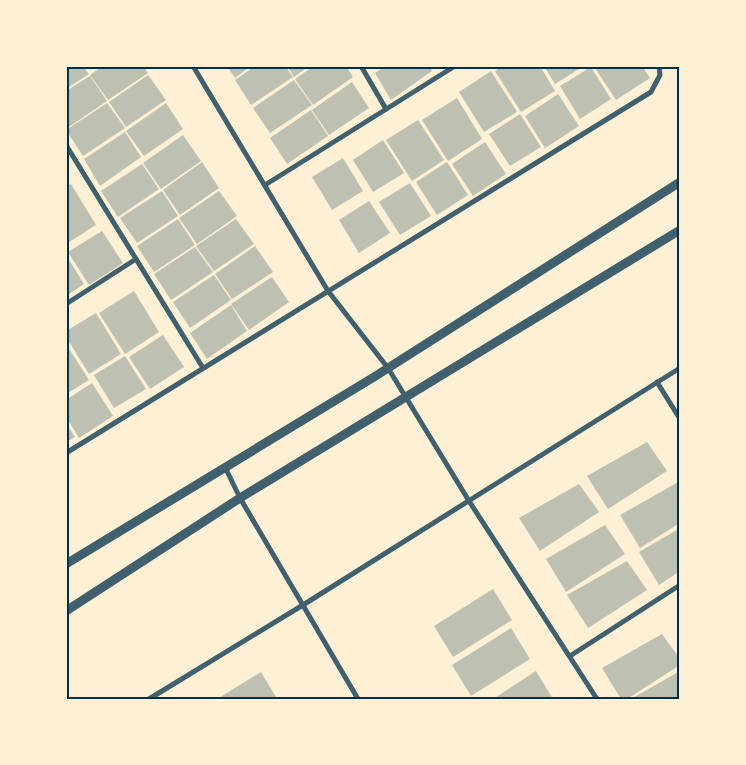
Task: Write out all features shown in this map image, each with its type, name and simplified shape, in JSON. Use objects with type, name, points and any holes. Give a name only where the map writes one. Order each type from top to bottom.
[{"type":"street","points":[[193,66],[328,291],[388,368],[469,501],[596,699]]},
{"type":"street","points":[[360,66],[386,109]]},
{"type":"street","points":[[265,185],[455,66]]},
{"type":"street","points":[[66,452],[651,92],[660,75],[659,66]]},
{"type":"street","points":[[66,145],[203,368]]},
{"type":"street","points":[[66,159],[72,155]]},
{"type":"street","points":[[66,564],[388,368],[680,182]]},
{"type":"street","points":[[66,611],[240,498],[680,230]]},
{"type":"street","points":[[66,304],[136,259]]},
{"type":"street","points":[[149,699],[303,605],[680,368]]},
{"type":"street","points":[[657,382],[680,419]]},
{"type":"street","points":[[225,466],[240,498],[358,699]]},
{"type":"street","points":[[570,656],[680,585]]},
{"type":"building","points":[[66,66],[83,66],[89,74],[66,89]]},
{"type":"building","points":[[103,66],[143,66],[148,73],[108,100],[90,75]]},
{"type":"building","points":[[227,66],[251,66],[235,78]]},
{"type":"building","points":[[255,66],[285,66],[293,77],[251,105],[235,80]]},
{"type":"building","points":[[287,66],[309,66],[294,77]]},
{"type":"building","points":[[314,66],[346,66],[353,77],[313,105],[295,79]]},
{"type":"building","points":[[385,66],[429,66],[432,71],[391,100],[375,73]]},
{"type":"building","points":[[503,66],[540,66],[555,91],[521,112],[495,71]]},
{"type":"building","points":[[544,66],[584,66],[555,84]]},
{"type":"building","points":[[597,66],[642,66],[650,78],[616,100],[595,68]]},
{"type":"building","points":[[591,67],[611,99],[580,119],[560,86]]},
{"type":"building","points":[[491,71],[517,112],[484,132],[459,92]]},
{"type":"building","points":[[148,75],[166,100],[126,127],[109,102]]},
{"type":"building","points":[[90,76],[107,101],[66,129],[66,91]]},
{"type":"building","points":[[294,80],[312,105],[270,133],[253,108]]},
{"type":"building","points":[[352,82],[369,108],[329,135],[312,110]]},
{"type":"building","points":[[558,94],[579,126],[545,148],[525,116]]},
{"type":"building","points":[[457,98],[482,139],[448,161],[422,120]]},
{"type":"building","points":[[107,103],[125,128],[83,156],[66,130]]},
{"type":"building","points":[[166,103],[183,129],[144,156],[126,131]]},
{"type":"building","points":[[311,110],[328,136],[287,164],[270,138]]},
{"type":"building","points":[[520,114],[541,147],[510,166],[489,134]]},
{"type":"building","points":[[418,120],[444,160],[412,181],[386,140]]},
{"type":"building","points":[[125,132],[141,157],[100,186],[84,159]]},
{"type":"building","points":[[183,135],[201,161],[161,189],[143,163]]},
{"type":"building","points":[[383,140],[404,173],[373,192],[353,160]]},
{"type":"building","points":[[485,142],[506,174],[473,196],[452,164]]},
{"type":"building","points":[[343,158],[363,191],[332,210],[312,177]]},
{"type":"building","points":[[202,162],[219,188],[180,215],[163,190]]},
{"type":"building","points":[[447,162],[468,195],[437,215],[416,182]]},
{"type":"building","points":[[142,164],[159,189],[118,217],[101,191]]},
{"type":"building","points":[[410,183],[431,216],[400,235],[379,202]]},
{"type":"building","points":[[71,184],[96,225],[66,244],[66,187]]},
{"type":"building","points":[[162,191],[178,216],[137,243],[120,218]]},
{"type":"building","points":[[219,191],[237,216],[197,244],[179,218]]},
{"type":"building","points":[[369,201],[390,233],[359,253],[339,220]]},
{"type":"building","points":[[178,219],[195,245],[154,272],[137,246]]},
{"type":"building","points":[[236,219],[254,244],[214,271],[196,246]]},
{"type":"building","points":[[102,231],[123,263],[89,285],[68,252]]},
{"type":"building","points":[[255,246],[273,272],[232,299],[215,274]]},
{"type":"building","points":[[195,247],[213,272],[171,300],[154,274]]},
{"type":"building","points":[[66,255],[84,284],[66,296]]},
{"type":"building","points":[[214,275],[231,300],[190,328],[173,302]]},
{"type":"building","points":[[272,277],[289,302],[249,330],[231,304]]},
{"type":"building","points":[[134,291],[159,332],[125,354],[99,313]]},
{"type":"building","points":[[231,305],[247,331],[207,359],[190,333]]},
{"type":"building","points":[[96,313],[121,354],[89,374],[66,337],[66,331]]},
{"type":"building","points":[[163,335],[184,367],[150,389],[129,357]]},
{"type":"building","points":[[66,344],[89,380],[66,394]]},
{"type":"building","points":[[125,356],[146,389],[114,408],[94,375]]},
{"type":"building","points":[[92,383],[113,416],[79,438],[66,417],[66,400]]},
{"type":"building","points":[[66,423],[75,437],[66,442]]},
{"type":"building","points":[[647,442],[667,471],[608,509],[587,476]]},
{"type":"building","points":[[680,481],[680,523],[640,548],[620,515]]},
{"type":"building","points":[[579,484],[599,512],[540,551],[519,518]]},
{"type":"building","points":[[605,525],[625,554],[566,592],[546,559]]},
{"type":"building","points":[[680,528],[680,571],[659,585],[639,552]]},
{"type":"building","points":[[627,561],[647,590],[588,628],[567,595]]},
{"type":"building","points":[[493,589],[512,620],[453,657],[434,626]]},
{"type":"building","points":[[511,628],[530,659],[471,696],[452,665]]},
{"type":"building","points":[[662,634],[680,659],[680,665],[627,699],[621,699],[602,668]]},
{"type":"building","points":[[536,671],[553,699],[493,699]]},
{"type":"building","points":[[680,671],[680,699],[631,699]]},
{"type":"building","points":[[261,672],[277,699],[217,699]]}]
